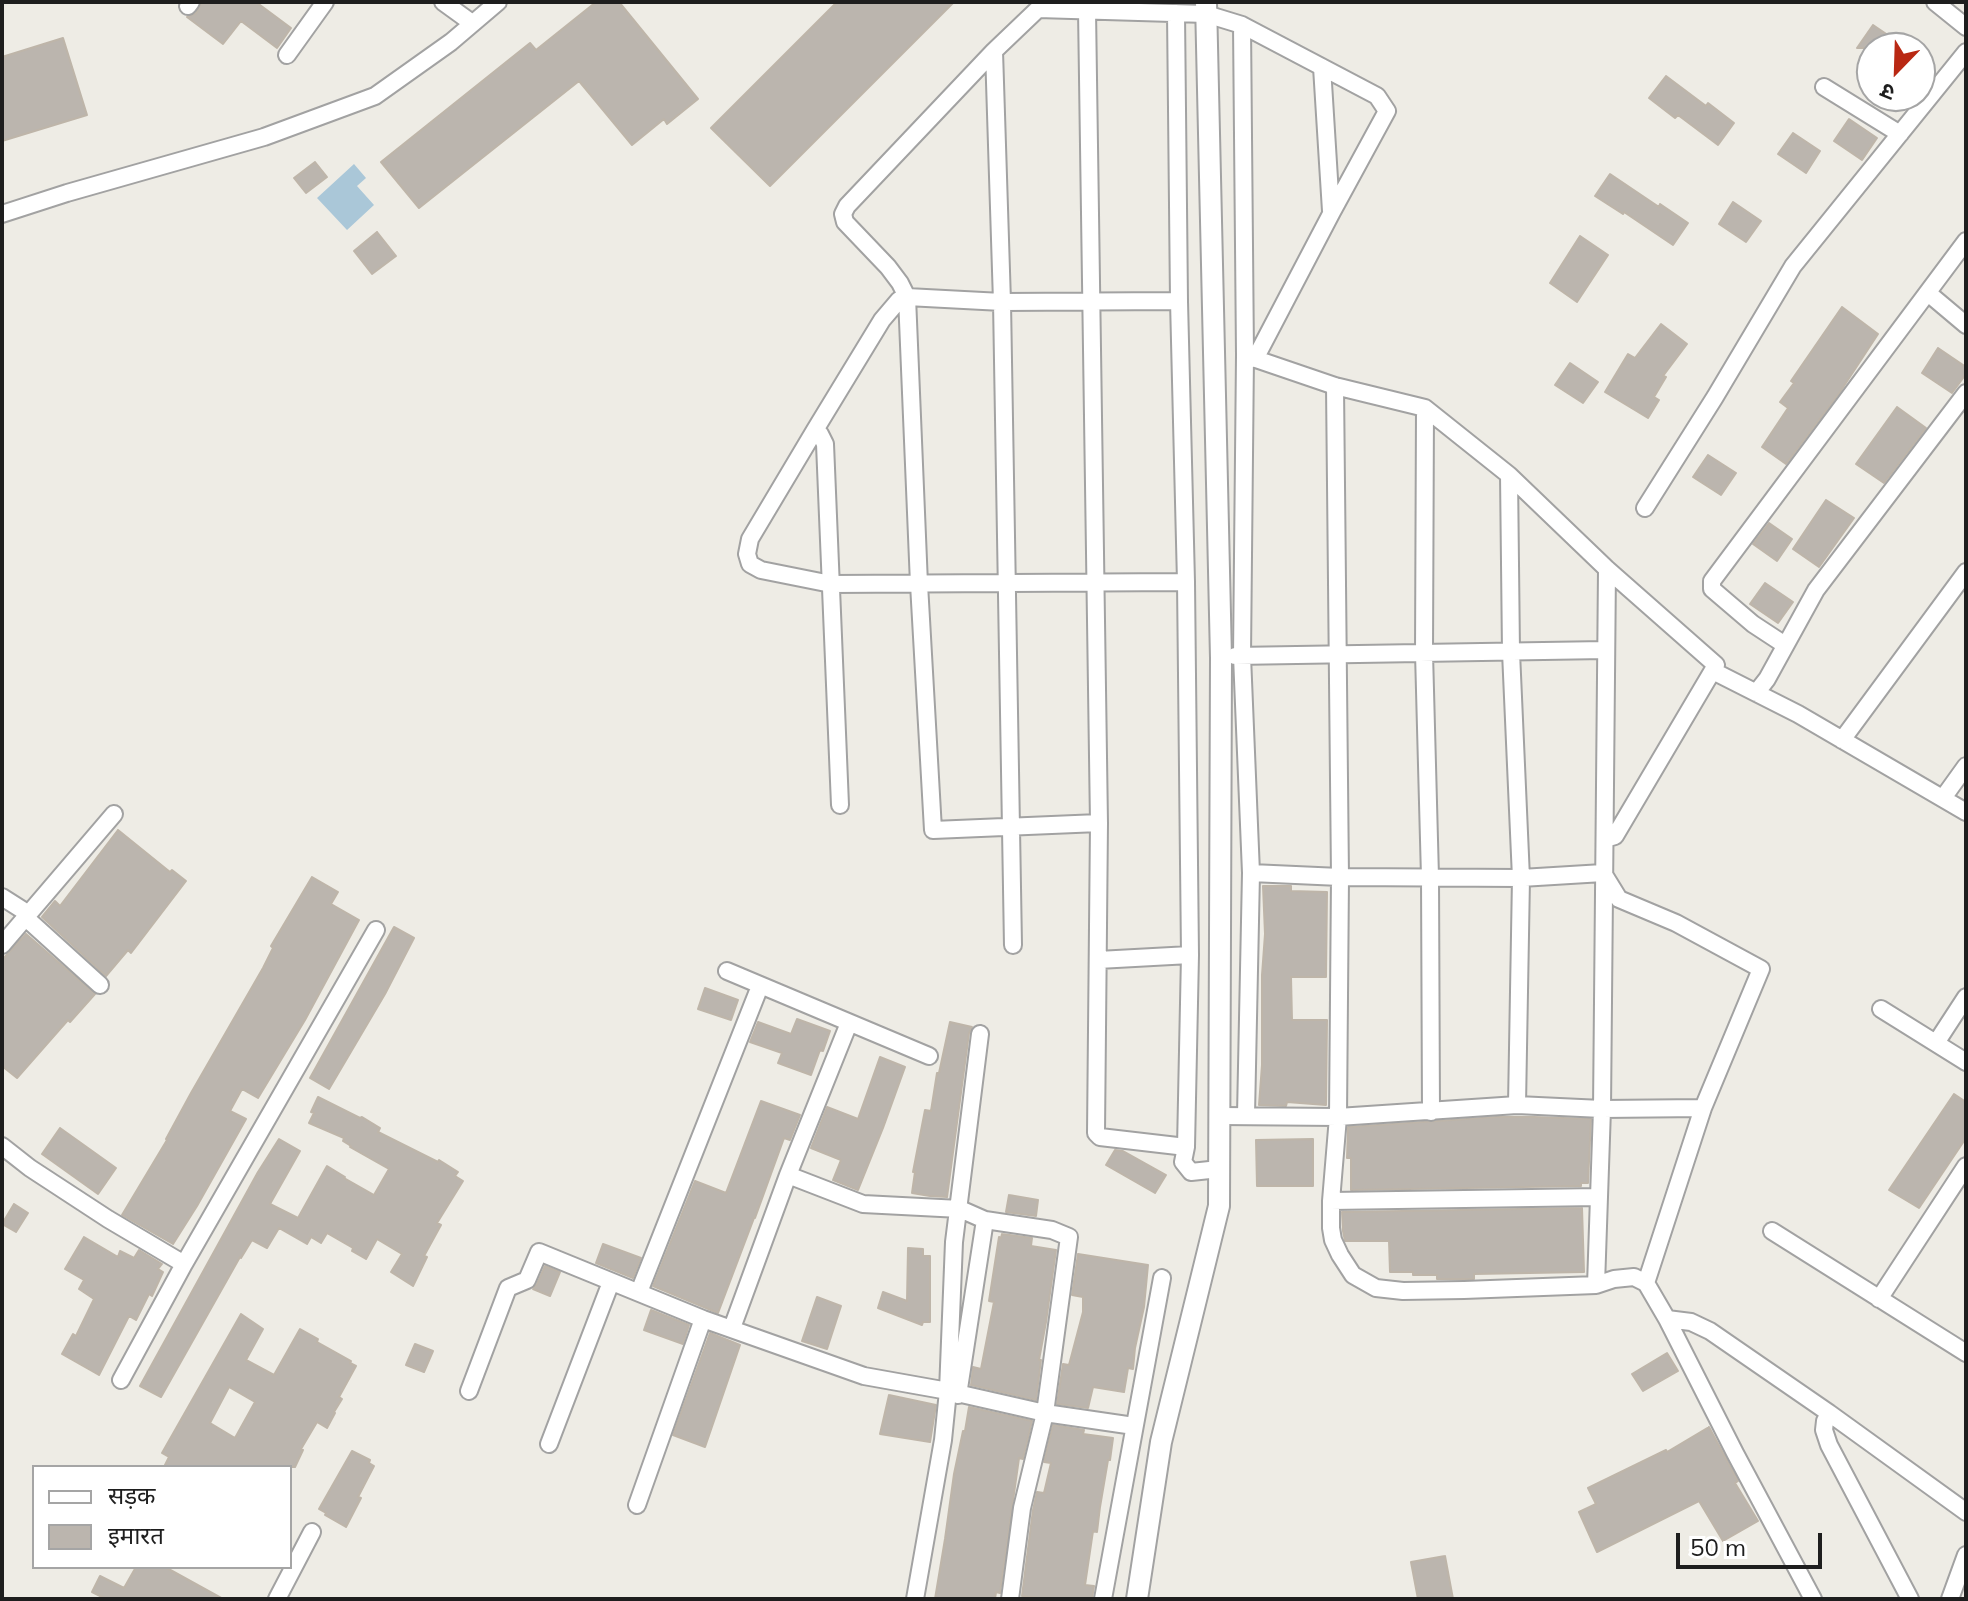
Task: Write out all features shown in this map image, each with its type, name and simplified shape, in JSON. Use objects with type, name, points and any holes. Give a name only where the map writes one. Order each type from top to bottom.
[{"type":"street","points":[[287,55],[325,2]]},
{"type":"street","points":[[443,2],[472,23]]},
{"type":"street","points":[[2,214],[264,137],[375,96],[451,42],[498,2]]},
{"type":"street","points":[[1935,2],[1966,27]]},
{"type":"street","points":[[1137,1599],[1161,1442],[1219,1206],[1221,658],[1206,8]]},
{"type":"street","points":[[1099,823],[933,830],[907,297],[888,267],[845,222],[843,214],[847,206],[994,51],[1038,9],[1176,13],[1206,8],[1377,96],[1387,111],[1250,357]]},
{"type":"street","points":[[1087,10],[1099,823],[1096,1133],[1100,1137],[1186,1147]]},
{"type":"street","points":[[1176,13],[1190,955],[1186,1147],[1183,1162],[1191,1172],[1219,1169]]},
{"type":"street","points":[[1242,25],[1250,357],[1242,656],[1251,873],[1246,1115]]},
{"type":"street","points":[[994,51],[1002,302],[1013,945]]},
{"type":"street","points":[[1645,508],[1793,266],[1966,52]]},
{"type":"street","points":[[1322,67],[1332,212]]},
{"type":"street","points":[[1824,87],[1900,134]]},
{"type":"street","points":[[1785,645],[1753,624],[1712,589],[1712,581],[1966,241]]},
{"type":"street","points":[[1928,293],[1966,325]]},
{"type":"street","points":[[1179,301],[1002,302],[907,297],[899,300],[882,320],[815,430],[750,539],[747,554],[750,564],[761,570],[831,584],[1186,582]]},
{"type":"street","points":[[1250,357],[1335,386],[1425,408],[1509,475],[1607,569],[1716,665],[1615,836],[1605,839]]},
{"type":"street","points":[[1335,386],[1340,877],[1338,1117],[1331,1201],[1333,1240],[1353,1275],[1376,1288],[1403,1291],[1596,1285],[1634,1277],[1646,1283],[1813,1599]]},
{"type":"street","points":[[1756,693],[1767,679],[1816,590],[1966,393]]},
{"type":"street","points":[[1425,408],[1424,653],[1430,877],[1431,1112]]},
{"type":"street","points":[[815,430],[825,444],[840,805]]},
{"type":"street","points":[[1509,475],[1511,652],[1521,878],[1517,1105]]},
{"type":"street","points":[[1596,1285],[1602,1109],[1607,569]]},
{"type":"street","points":[[1842,740],[1966,572]]},
{"type":"street","points":[[1221,658],[1605,650]]},
{"type":"street","points":[[1713,671],[1842,740],[1966,812]]},
{"type":"street","points":[[1943,798],[1966,766]]},
{"type":"street","points":[[2,945],[114,814]]},
{"type":"street","points":[[1251,873],[1521,878],[1603,873]]},
{"type":"street","points":[[1603,873],[1619,899],[1676,923],[1761,969],[1703,1108],[1646,1283]]},
{"type":"street","points":[[2,897],[24,911],[26,918],[100,985]]},
{"type":"street","points":[[121,1380],[376,930]]},
{"type":"street","points":[[1098,960],[1190,955]]},
{"type":"street","points":[[727,971],[929,1056]]},
{"type":"street","points":[[639,1292],[760,986]]},
{"type":"street","points":[[1936,1043],[1966,997]]},
{"type":"street","points":[[1881,1009],[1966,1062]]},
{"type":"street","points":[[732,1328],[788,1175],[849,1023]]},
{"type":"street","points":[[953,1393],[954,1242],[980,1034]]},
{"type":"street","points":[[1221,1116],[1338,1117],[1517,1105],[1602,1109],[1703,1108]]},
{"type":"street","points":[[2,1146],[43,1177],[184,1264]]},
{"type":"street","points":[[1879,1299],[1966,1166]]},
{"type":"street","points":[[788,1175],[863,1204],[960,1209],[985,1220],[1052,1230],[1069,1237],[1045,1413],[1022,1508],[1010,1599]]},
{"type":"street","points":[[1331,1201],[1598,1197]]},
{"type":"street","points":[[915,1599],[985,1220]]},
{"type":"street","points":[[1772,1231],[1966,1353]]},
{"type":"street","points":[[469,1391],[508,1288],[527,1280],[539,1252],[703,1319],[864,1376],[1045,1413],[1134,1426]]},
{"type":"street","points":[[1103,1599],[1162,1278]]},
{"type":"street","points":[[549,1444],[611,1282]]},
{"type":"street","points":[[637,1505],[703,1319]]},
{"type":"street","points":[[1667,1319],[1691,1322],[1710,1331],[1966,1512]]},
{"type":"street","points":[[1829,1413],[1824,1430],[1829,1445],[1910,1599]]},
{"type":"street","points":[[277,1599],[312,1532]]},
{"type":"street","points":[[1950,1599],[1966,1555]]},
{"type":"water","points":[[354,164],[366,178],[357,186],[374,205],[347,230],[317,198]]},
{"type":"building","points":[[202,2],[256,2],[291,28],[277,48],[241,21],[223,44],[187,17],[196,13]]},
{"type":"building","points":[[596,2],[619,2],[698,99],[667,124],[664,119],[632,145],[579,81],[419,208],[381,162],[530,43],[536,50]]},
{"type":"building","points":[[837,2],[954,2],[770,186],[711,128]]},
{"type":"building","points":[[1873,25],[1883,32],[1868,32]]},
{"type":"building","points":[[63,38],[87,115],[2,141],[2,57]]},
{"type":"building","points":[[1666,76],[1734,123],[1718,145],[1649,98]]},
{"type":"building","points":[[1849,119],[1877,138],[1862,160],[1834,141]]},
{"type":"building","points":[[1793,133],[1820,151],[1806,173],[1778,154]]},
{"type":"building","points":[[315,162],[327,177],[306,193],[294,178]]},
{"type":"building","points":[[1610,174],[1688,223],[1673,245],[1595,196]]},
{"type":"building","points":[[1733,202],[1761,221],[1746,242],[1719,224]]},
{"type":"building","points":[[377,232],[396,256],[372,274],[354,251]]},
{"type":"building","points":[[1580,236],[1608,255],[1577,302],[1550,283]]},
{"type":"building","points":[[1842,307],[1878,334],[1840,392],[1786,464],[1762,447],[1788,408],[1780,402],[1794,383],[1791,381]]},
{"type":"building","points":[[1661,324],[1687,344],[1663,376],[1666,377],[1654,397],[1659,400],[1648,418],[1605,392],[1628,354],[1635,358]]},
{"type":"building","points":[[1938,348],[1966,367],[1966,374],[1952,393],[1922,373]]},
{"type":"building","points":[[1570,363],[1598,382],[1583,403],[1555,385]]},
{"type":"building","points":[[1897,407],[1926,428],[1884,483],[1856,464]]},
{"type":"building","points":[[1708,455],[1736,473],[1721,495],[1693,477]]},
{"type":"building","points":[[1826,500],[1854,518],[1819,567],[1793,549]]},
{"type":"building","points":[[1769,523],[1792,539],[1777,561],[1753,544]]},
{"type":"building","points":[[1765,583],[1793,602],[1778,623],[1750,604]]},
{"type":"building","points":[[118,830],[186,881],[131,953],[128,950],[106,976],[42,917],[55,901],[60,906]]},
{"type":"building","points":[[312,877],[338,892],[331,904],[359,920],[258,1098],[242,1089],[230,1111],[246,1119],[173,1244],[122,1215],[167,1140],[263,968],[273,948],[271,946]]},
{"type":"building","points":[[1263,886],[1291,886],[1291,891],[1327,892],[1326,977],[1291,977],[1292,1020],[1327,1020],[1326,1105],[1287,1102],[1286,1106],[1259,1105],[1265,934]]},
{"type":"building","points":[[394,927],[414,938],[329,1089],[310,1078]]},
{"type":"building","points":[[26,934],[95,994],[17,1078],[2,1066],[2,960]]},
{"type":"building","points":[[705,988],[738,1000],[731,1020],[698,1009]]},
{"type":"building","points":[[797,1019],[830,1031],[811,1075],[778,1063],[782,1053],[750,1042],[758,1022],[791,1034]]},
{"type":"building","points":[[950,1022],[972,1027],[947,1197],[912,1193],[925,1110],[931,1111]]},
{"type":"building","points":[[880,1057],[905,1067],[858,1190],[833,1180],[841,1160],[811,1148],[827,1107],[858,1119]]},
{"type":"building","points":[[1954,1094],[1966,1102],[1966,1138],[1919,1208],[1889,1190]]},
{"type":"building","points":[[318,1097],[362,1117],[380,1128],[378,1132],[439,1160],[458,1172],[455,1176],[463,1181],[437,1223],[441,1225],[424,1256],[427,1257],[413,1286],[391,1272],[402,1254],[377,1239],[366,1259],[327,1233],[321,1243],[311,1237],[307,1244],[279,1228],[267,1248],[252,1240],[240,1257],[161,1397],[140,1386],[279,1139],[300,1151],[270,1204],[298,1218],[327,1166],[374,1195],[389,1169],[350,1147],[343,1141],[344,1138],[309,1123]]},
{"type":"building","points":[[761,1101],[800,1115],[790,1140],[784,1138],[718,1313],[653,1286],[695,1181],[726,1193]]},
{"type":"building","points":[[1496,1117],[1591,1119],[1588,1183],[1581,1183],[1581,1186],[1351,1190],[1351,1158],[1347,1158],[1348,1127]]},
{"type":"building","points":[[60,1128],[116,1168],[98,1194],[42,1154]]},
{"type":"building","points":[[1313,1139],[1313,1186],[1257,1186],[1256,1140]]},
{"type":"building","points":[[1115,1150],[1123,1151],[1166,1175],[1155,1193],[1106,1165]]},
{"type":"building","points":[[1009,1195],[1038,1200],[1036,1216],[1006,1212]]},
{"type":"building","points":[[14,1204],[28,1213],[16,1232],[2,1224]]},
{"type":"building","points":[[1582,1208],[1584,1272],[1474,1274],[1474,1279],[1437,1279],[1437,1275],[1390,1272],[1389,1241],[1345,1241],[1343,1231],[1342,1212]]},
{"type":"building","points":[[1002,1234],[1032,1238],[1031,1246],[1056,1250],[1036,1400],[971,1385],[973,1367],[981,1369],[994,1302],[989,1301]]},
{"type":"building","points":[[84,1237],[118,1257],[120,1251],[134,1258],[139,1250],[162,1264],[158,1269],[163,1272],[136,1320],[129,1316],[99,1375],[62,1354],[73,1334],[76,1336],[94,1299],[79,1289],[84,1280],[65,1269]]},
{"type":"building","points":[[603,1244],[641,1258],[633,1278],[596,1263]]},
{"type":"building","points":[[908,1248],[923,1249],[923,1256],[930,1256],[930,1322],[923,1322],[922,1325],[878,1308],[883,1292],[907,1301]]},
{"type":"building","points":[[1078,1254],[1148,1265],[1133,1369],[1128,1368],[1124,1392],[1093,1387],[1088,1408],[1057,1404],[1063,1364],[1069,1365],[1083,1312],[1083,1297],[1072,1295]]},
{"type":"building","points":[[545,1266],[560,1272],[550,1296],[533,1289]]},
{"type":"building","points":[[817,1297],[841,1306],[827,1349],[802,1341]]},
{"type":"building","points":[[651,1310],[689,1325],[683,1344],[644,1330]]},
{"type":"building","points":[[241,1314],[263,1329],[246,1360],[274,1375],[300,1329],[356,1366],[327,1428],[317,1422],[301,1449],[295,1467],[165,1465],[169,1457],[162,1453]],"holes":[[[229,1387],[255,1402],[235,1438],[210,1423]]]},
{"type":"building","points":[[710,1333],[740,1345],[705,1447],[673,1435]]},
{"type":"building","points":[[415,1344],[433,1351],[424,1372],[406,1365]]},
{"type":"building","points":[[1667,1353],[1678,1371],[1643,1391],[1632,1374]]},
{"type":"building","points":[[889,1395],[936,1405],[930,1442],[880,1434]]},
{"type":"building","points":[[969,1407],[1032,1421],[1023,1459],[1019,1458],[1000,1593],[996,1592],[995,1599],[935,1599],[954,1474]]},
{"type":"building","points":[[1053,1425],[1084,1430],[1083,1434],[1113,1438],[1085,1585],[1094,1586],[1092,1599],[1022,1596],[1033,1510],[1037,1492],[1044,1493],[1051,1463],[1044,1462]]},
{"type":"building","points":[[1709,1427],[1738,1481],[1735,1483],[1758,1521],[1723,1541],[1699,1501],[1597,1552],[1579,1512],[1596,1504],[1588,1488],[1667,1452]]},
{"type":"building","points":[[352,1451],[370,1460],[369,1463],[374,1466],[346,1527],[319,1509]]},
{"type":"building","points":[[1445,1556],[1453,1599],[1418,1599],[1411,1562]]},
{"type":"building","points":[[135,1569],[169,1569],[223,1599],[106,1599],[92,1592],[100,1576],[124,1588]]}]
